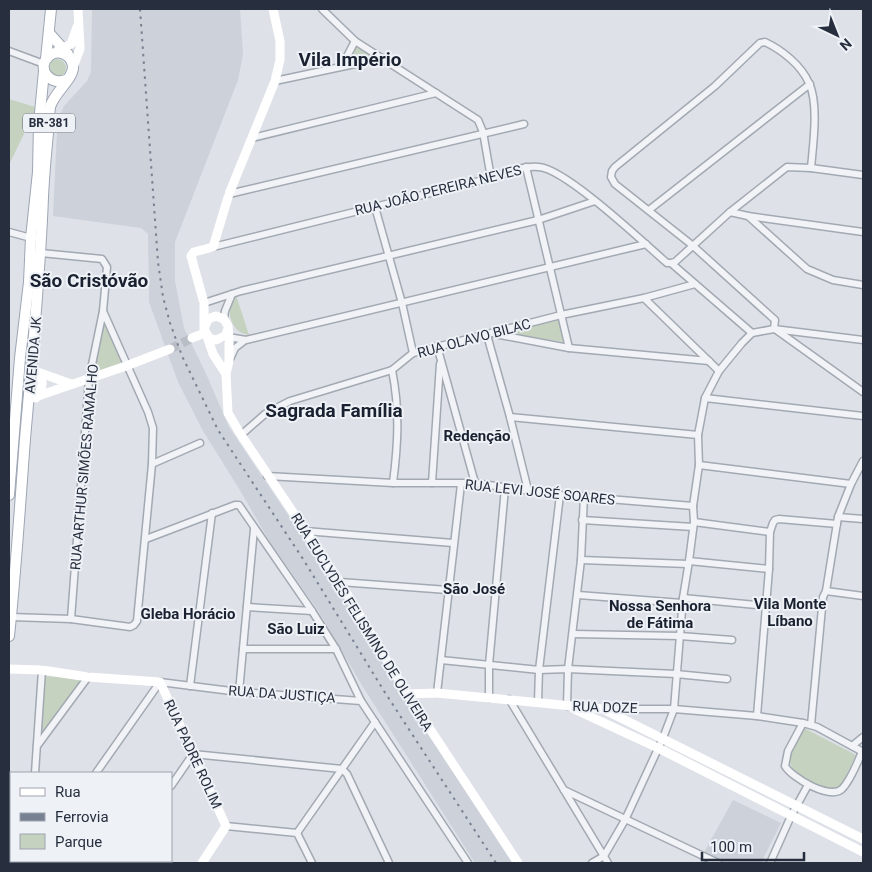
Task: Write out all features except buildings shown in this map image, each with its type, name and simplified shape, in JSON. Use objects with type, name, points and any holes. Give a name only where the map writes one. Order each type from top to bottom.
[{"type":"main road","name":"AVENIDA JK","points":[[9,494],[19,371],[29,282],[40,123],[51,9]]},
{"type":"main road","points":[[48,33],[68,52],[72,63]]},
{"type":"main road","points":[[68,79],[58,82],[47,76],[47,62],[63,53],[72,63]]},
{"type":"main road","name":"BR-381","points":[[68,79],[72,71],[72,63]]},
{"type":"main road","name":"AVENIDA JK","points":[[9,636],[36,372],[44,173],[50,106],[56,94],[68,79]]},
{"type":"main road","points":[[19,371],[36,372]]},
{"type":"main road","points":[[17,398],[32,399]]},
{"type":"street","points":[[72,63],[80,49],[78,9]]},
{"type":"street","points":[[213,247],[230,194],[275,81],[280,60],[280,41],[273,9]]},
{"type":"street","points":[[322,9],[355,41],[478,120],[483,132],[491,178]]},
{"type":"street","points":[[9,52],[47,62],[72,42],[78,25]]},
{"type":"street","points":[[342,66],[355,41]]},
{"type":"street","points":[[774,328],[774,320],[692,245],[615,184],[611,177],[612,171],[715,86],[760,43],[765,42],[781,51],[791,60],[810,84],[814,128],[812,168]]},
{"type":"street","points":[[275,81],[383,58]]},
{"type":"street","points":[[649,210],[810,84]]},
{"type":"street","points":[[252,138],[436,93]]},
{"type":"street","points":[[230,194],[483,132],[524,124]]},
{"type":"street","points":[[526,167],[569,348]]},
{"type":"street","name":"RUA JOÃO PEREIRA NEVES","points":[[204,303],[192,254],[213,247],[491,178],[526,167],[540,167],[554,171],[595,201],[752,333]]},
{"type":"street","points":[[671,264],[730,212],[787,167],[812,168],[863,175]]},
{"type":"street","points":[[204,303],[232,294],[538,220],[595,201]]},
{"type":"street","points":[[375,207],[402,303],[413,353]]},
{"type":"street","points":[[730,212],[863,232]]},
{"type":"street","points":[[748,216],[807,269],[834,280],[863,285]]},
{"type":"street","points":[[9,232],[31,238]]},
{"type":"street","points":[[205,333],[212,340],[226,336],[242,340],[646,244]]},
{"type":"street","name":"RUA ARTHUR SIMÕES RAMALHO","points":[[41,253],[102,259],[107,267],[102,311],[89,379],[70,619]]},
{"type":"street","name":"RUA OLAVO BILAC","points":[[241,435],[266,414],[290,401],[392,370],[413,353],[561,315],[644,298],[695,284]]},
{"type":"street","points":[[226,336],[222,318],[232,294]]},
{"type":"street","points":[[644,298],[719,371]]},
{"type":"street","points":[[204,303],[222,318]]},
{"type":"street","points":[[204,303],[205,333],[212,354],[226,374]]},
{"type":"street","points":[[11,617],[70,619],[130,627],[137,621],[146,539],[153,428],[148,412],[102,311]]},
{"type":"street","points":[[205,333],[208,319],[216,316],[222,318]]},
{"type":"street","points":[[774,328],[863,392]]},
{"type":"street","points":[[592,863],[604,856],[625,820],[663,738],[674,709],[682,601],[689,562],[693,506],[699,465],[698,435],[706,398],[719,371],[742,342],[752,333],[774,328],[863,340]]},
{"type":"street","points":[[192,338],[205,333]]},
{"type":"street","points":[[528,490],[489,334],[569,348],[709,361]]},
{"type":"street","name":"RUA EUCLYDES FELISMINO DE OLIVEIRA","points":[[226,336],[229,361],[226,374],[228,413],[267,476],[340,582],[407,694],[518,863]]},
{"type":"street","points":[[229,361],[235,348],[242,340]]},
{"type":"street","points":[[437,346],[475,483]]},
{"type":"street","points":[[32,399],[170,349]]},
{"type":"street","points":[[432,483],[441,358]]},
{"type":"street","points":[[392,370],[397,392],[398,443],[393,483]]},
{"type":"street","points":[[36,372],[72,384]]},
{"type":"street","points":[[706,398],[863,416]]},
{"type":"street","points":[[510,417],[698,435]]},
{"type":"street","points":[[9,431],[15,422]]},
{"type":"street","points":[[152,464],[200,443]]},
{"type":"street","points":[[807,724],[863,752],[845,785],[836,793],[808,785],[793,776],[786,766],[788,751],[807,724],[823,597],[826,591],[838,517],[851,484],[863,461]]},
{"type":"street","points":[[699,465],[851,484]]},
{"type":"street","name":"RUA LEVI JOSÉ SOARES","points":[[267,476],[393,483],[475,483],[560,495],[693,506]]},
{"type":"street","points":[[437,693],[461,484]]},
{"type":"street","points":[[489,698],[489,665],[505,488]]},
{"type":"street","points":[[538,702],[539,670],[560,495]]},
{"type":"street","points":[[584,496],[581,560],[568,669],[566,706],[658,748],[863,852]]},
{"type":"street","points":[[146,539],[235,505],[242,509],[254,530],[312,611],[336,649],[361,700],[468,863]]},
{"type":"street","points":[[190,686],[212,513]]},
{"type":"street","points":[[838,517],[863,520]]},
{"type":"street","points":[[582,520],[693,524],[770,532]]},
{"type":"street","points":[[757,716],[769,569],[770,532],[775,520],[837,524]]},
{"type":"street","points":[[239,692],[254,530]]},
{"type":"street","points":[[305,530],[453,543]]},
{"type":"street","points":[[581,560],[689,562],[769,569]]},
{"type":"street","points":[[340,582],[448,590]]},
{"type":"street","points":[[826,591],[863,596]]},
{"type":"street","points":[[578,595],[766,606]]},
{"type":"street","points":[[247,607],[312,611]]},
{"type":"street","points":[[573,634],[680,636],[732,640]]},
{"type":"street","points":[[244,649],[336,649]]},
{"type":"street","points":[[441,660],[539,670],[568,669],[676,674],[728,679]]},
{"type":"street","name":"RUA DA JUSTIÇA","points":[[9,669],[42,670],[88,677],[160,682],[239,692],[361,700]]},
{"type":"street","points":[[35,772],[42,670]]},
{"type":"street","points":[[37,747],[88,677]]},
{"type":"street","points":[[97,772],[160,682]]},
{"type":"street","name":"RUA PADRE ROLIM","points":[[160,682],[226,826]]},
{"type":"street","name":"RUA DOZE","points":[[407,694],[437,693],[603,709],[674,709],[757,716],[807,724]]},
{"type":"street","points":[[509,699],[608,863]]},
{"type":"street","points":[[603,709],[863,839]]},
{"type":"street","points":[[297,833],[375,722]]},
{"type":"street","points":[[852,746],[863,737]]},
{"type":"street","points":[[172,785],[193,754],[342,769],[347,774],[389,863]]},
{"type":"street","points":[[770,863],[791,816],[808,785]]},
{"type":"street","points":[[564,790],[718,863]]},
{"type":"street","points":[[202,863],[226,826],[297,833]]},
{"type":"street","points":[[297,833],[312,863]]},
{"type":"shaded area","points":[[92,9],[240,9],[243,54],[238,80],[175,242],[175,281],[184,328],[229,427],[335,585],[512,863],[475,863],[363,687],[319,612],[270,542],[203,431],[178,382],[149,302],[148,234],[141,228],[53,216],[57,132],[64,106],[87,81],[91,72]]},
{"type":"shaded area","points":[[733,800],[781,823],[761,863],[719,863],[702,856]]},
{"type":"green space","points":[[356,43],[378,57],[345,64]]},
{"type":"green space","points":[[57,59],[63,62],[66,68],[63,74],[57,77],[51,74],[48,68],[51,62]]},
{"type":"green space","points":[[9,99],[35,107],[34,113],[9,165]]},
{"type":"green space","points":[[236,295],[249,335],[237,330],[231,319],[230,306]]},
{"type":"green space","points":[[560,318],[565,342],[509,334]]},
{"type":"green space","points":[[102,320],[123,363],[94,376]]},
{"type":"green space","points":[[45,676],[81,679],[39,740]]},
{"type":"green space","points":[[804,728],[856,755],[841,786],[830,790],[798,775],[792,769],[789,759]]},
{"type":"tunnel","points":[[170,349],[192,338]]},
{"type":"railway","points":[[140,9],[158,262],[163,297],[182,356],[218,430],[303,559],[384,691],[496,863]]},
{"type":"district","name":"Vila Império","points":[[350,59]]},
{"type":"district","name":"São Cristóvão","points":[[89,280]]},
{"type":"district","name":"Sagrada Família","points":[[334,410]]},
{"type":"district","name":"Redenção","points":[[477,436]]},
{"type":"district","name":"São José","points":[[474,589]]},
{"type":"district","name":"Vila Monte Líbano","points":[[790,612]]},
{"type":"district","name":"Gleba Horácio","points":[[188,614]]},
{"type":"district","name":"Nossa Senhora de Fátima","points":[[660,614]]},
{"type":"district","name":"São Luiz","points":[[296,629]]}]
